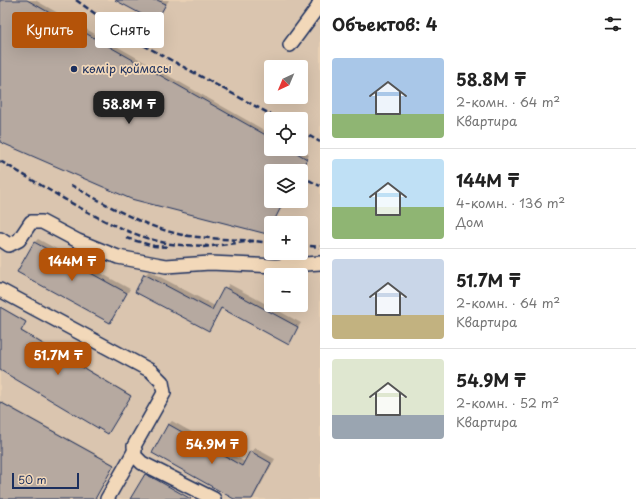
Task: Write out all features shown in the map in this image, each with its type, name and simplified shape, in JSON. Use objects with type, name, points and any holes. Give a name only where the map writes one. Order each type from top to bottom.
[{"type":"lane","points":[[290,45],[318,7],[320,0]]},
{"type":"lane","points":[[0,239],[9,245],[19,240],[31,222],[42,222],[78,241],[118,257],[166,266],[210,263],[276,266],[320,263]]},
{"type":"lane","points":[[0,290],[151,370],[162,382],[164,393],[134,446],[135,456],[142,463],[214,499]]},
{"type":"lane","points":[[107,499],[135,450]]},
{"type":"shaded area","points":[[0,0],[320,0],[320,499],[0,499]]},
{"type":"building","name":"көмір қоймасы","points":[[0,0],[27,0],[48,12],[12,12],[12,48],[87,48],[87,34],[95,38],[95,48],[112,48],[264,134],[264,156],[302,156],[307,159],[304,164],[264,164],[264,208],[280,208],[276,216],[264,216],[264,233],[131,199],[0,142]]},
{"type":"building","points":[[115,0],[157,0],[166,4],[162,12],[137,12]]},
{"type":"building","points":[[34,242],[127,293],[110,323],[17,272]]},
{"type":"building","points":[[144,274],[212,310],[224,287],[264,309],[264,312],[270,312],[298,327],[289,345],[221,308],[209,331],[135,292]]},
{"type":"building","points":[[0,307],[26,322],[21,331],[131,396],[108,434],[0,370]]},
{"type":"building","points":[[0,402],[114,465],[95,499],[0,499]]},
{"type":"building","points":[[168,424],[242,466],[250,451],[271,463],[252,499],[234,499],[152,453]]},
{"type":"building","points":[[145,474],[157,480],[191,499],[130,499]]},
{"type":"railway","points":[[76,0],[125,35],[266,112]]},
{"type":"railway","points":[[308,135],[320,142]]},
{"type":"railway","points":[[0,161],[83,210],[127,231],[149,239],[171,244],[208,246]]},
{"type":"railway","points":[[308,180],[320,186]]},
{"type":"railway","points":[[71,185],[139,221],[168,231],[183,235],[254,241]]},
{"type":"railway","points":[[126,238],[154,246],[169,247]]},
{"type":"railway","points":[[203,247],[254,241],[264,242]]},
{"type":"railway","points":[[308,246],[320,247]]},
{"type":"place","name":"көмір қоймасы","points":[[74,69]]}]
